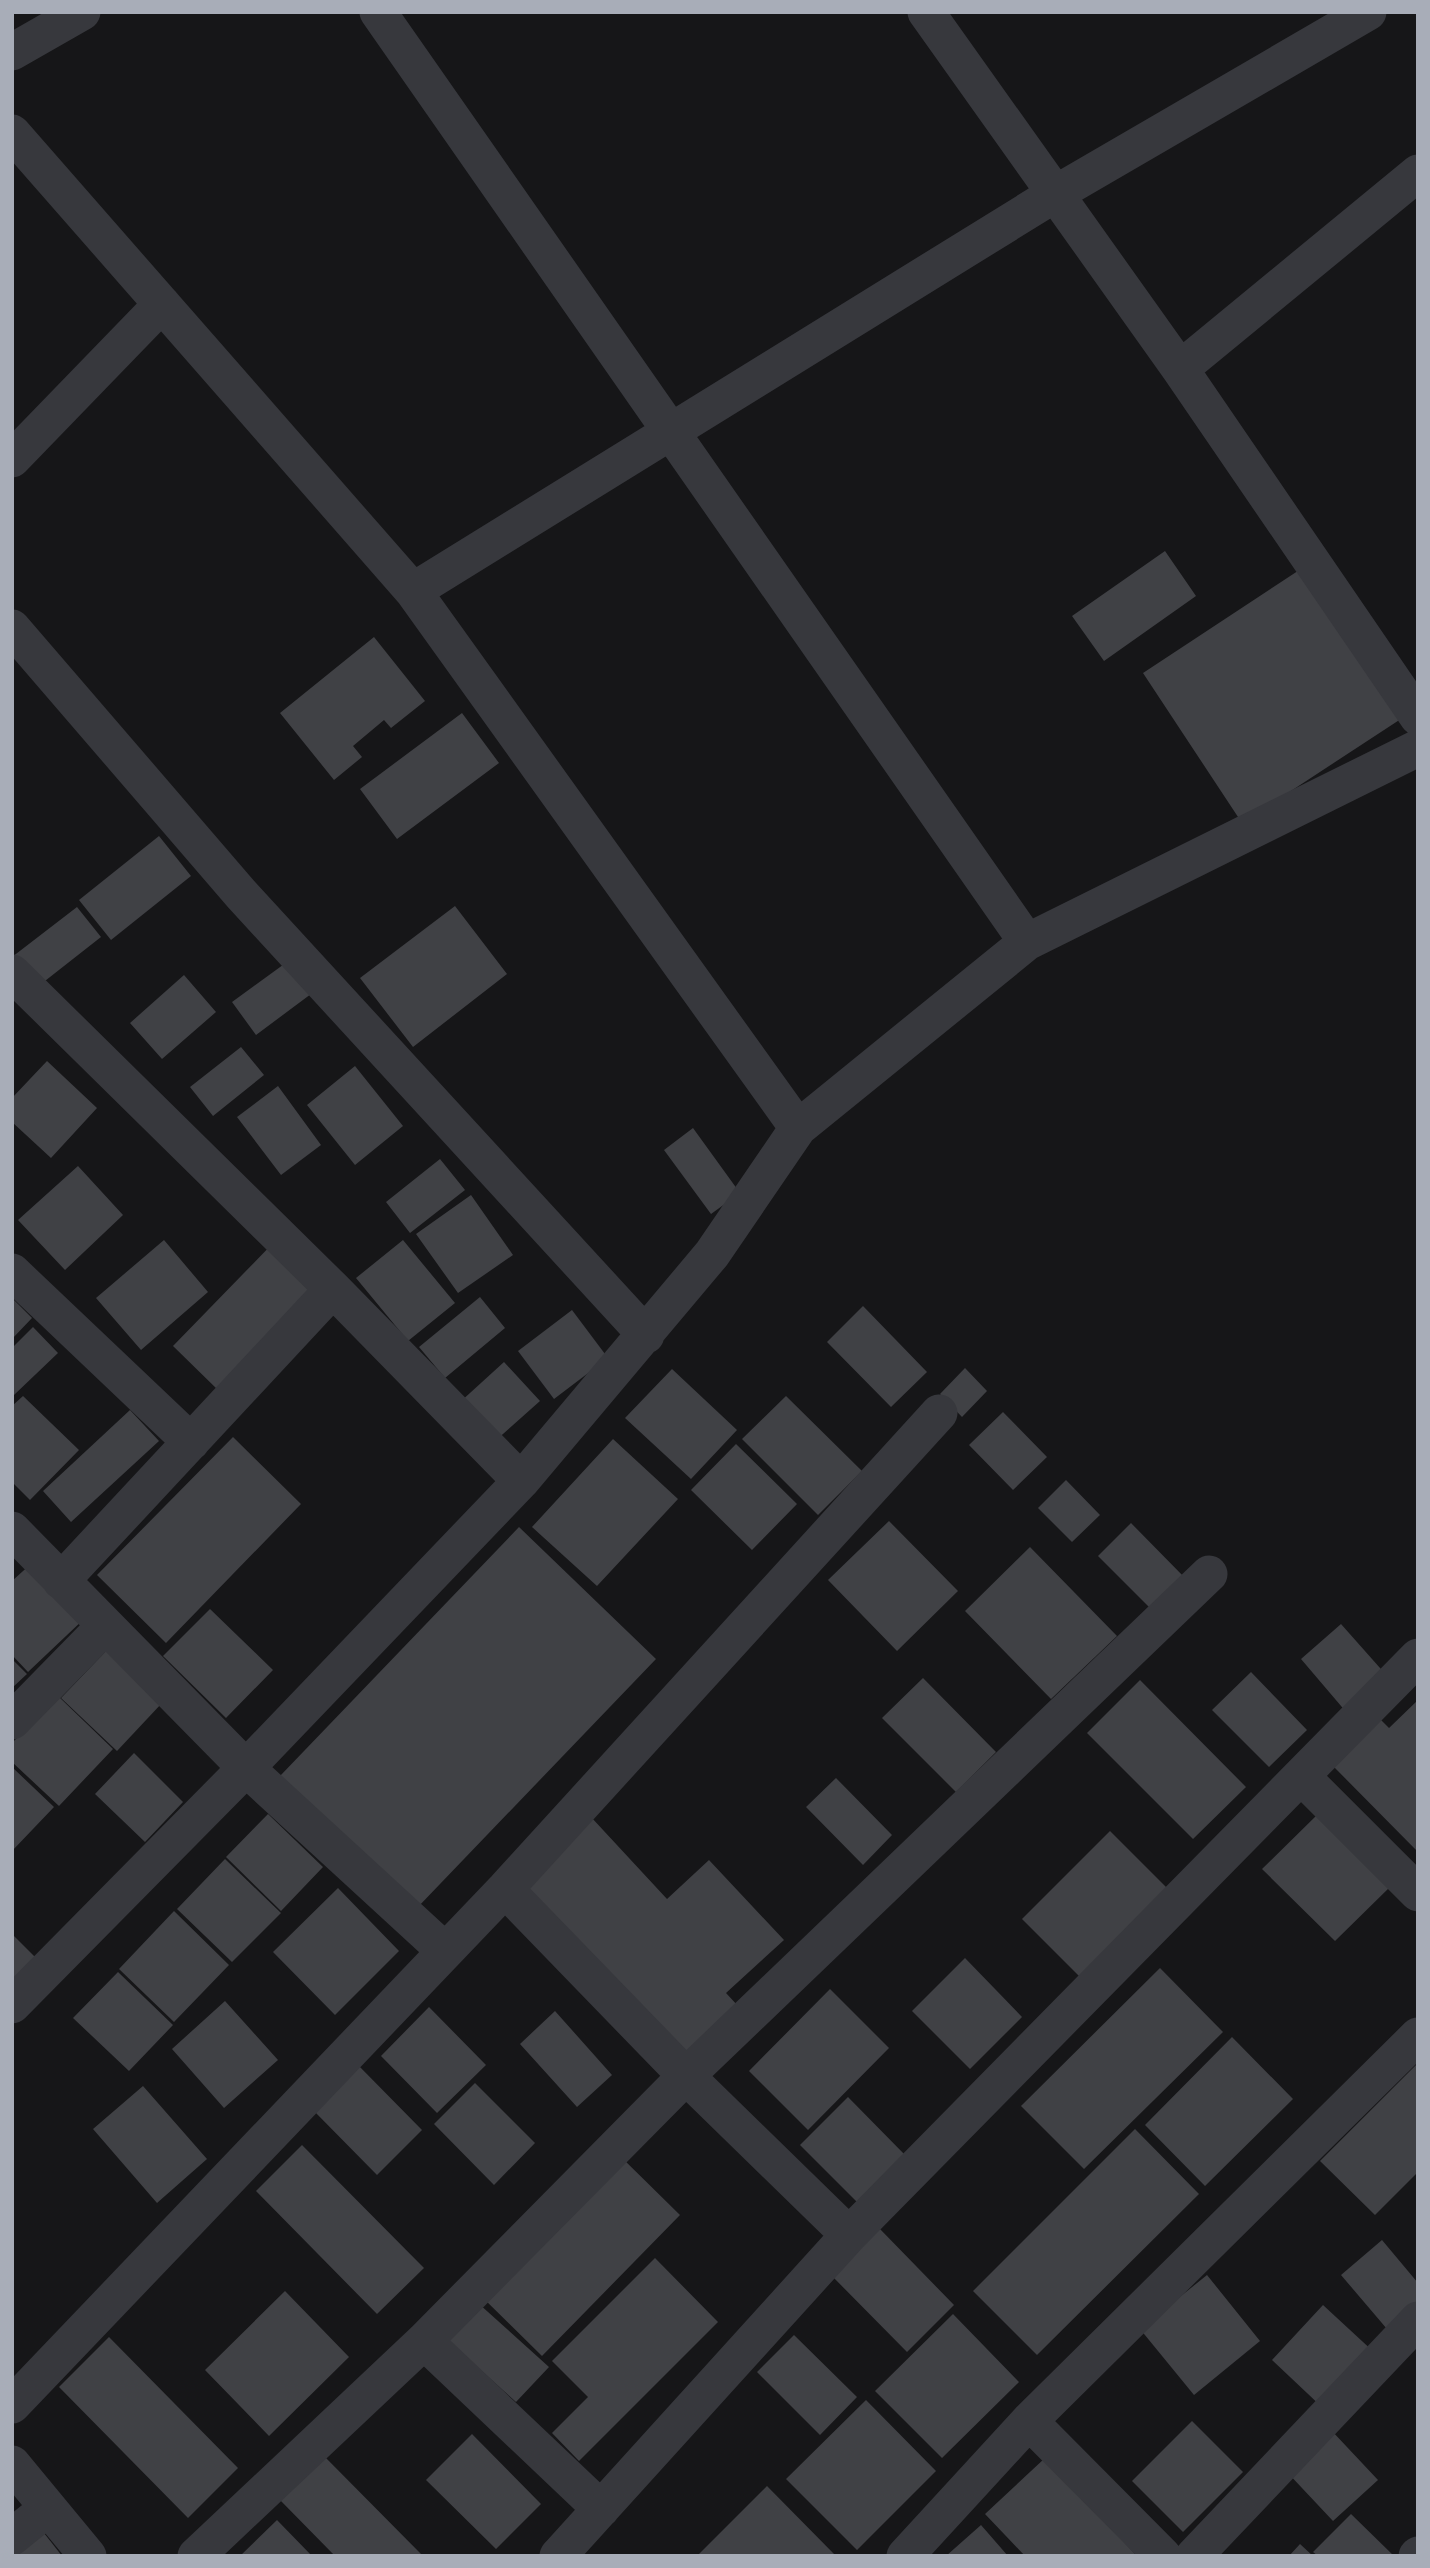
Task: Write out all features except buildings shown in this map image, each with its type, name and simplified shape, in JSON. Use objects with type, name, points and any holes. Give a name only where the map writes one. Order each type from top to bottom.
[{"type":"street","points":[[12,52],[82,12]]},
{"type":"street","points":[[378,12],[669,433],[1027,942]]},
{"type":"street","points":[[926,12],[1180,369],[1418,717]]},
{"type":"street","points":[[413,591],[1055,194],[1368,12]]},
{"type":"street","points":[[12,133],[413,591],[798,1128]]},
{"type":"street","points":[[1180,369],[1418,173]]},
{"type":"street","points":[[12,458],[162,304]]},
{"type":"street","points":[[12,628],[241,894],[646,1335]]},
{"type":"street","points":[[12,2005],[246,1768],[521,1481],[712,1254],[798,1128],[1027,942],[1418,748]]},
{"type":"street","points":[[12,973],[332,1289],[521,1481]]},
{"type":"street","points":[[12,1272],[191,1442]]},
{"type":"street","points":[[61,1581],[332,1289]]},
{"type":"street","points":[[12,2405],[505,1889],[939,1413]]},
{"type":"street","points":[[13,1534],[246,1768],[444,1950]]},
{"type":"street","points":[[195,2556],[424,2341],[686,2076],[1209,1574]]},
{"type":"street","points":[[12,1721],[105,1626]]},
{"type":"street","points":[[558,2556],[849,2235],[1418,1657]]},
{"type":"street","points":[[1301,1776],[1418,1893]]},
{"type":"street","points":[[505,1889],[686,2076],[849,2235]]},
{"type":"street","points":[[905,2556],[1029,2421],[1418,2036]]},
{"type":"street","points":[[1194,2556],[1418,2320]]},
{"type":"street","points":[[424,2341],[601,2509]]},
{"type":"street","points":[[1029,2421],[1163,2556]]},
{"type":"street","points":[[12,2464],[88,2556]]},
{"type":"street","points":[[12,2538],[48,2508]]}]
